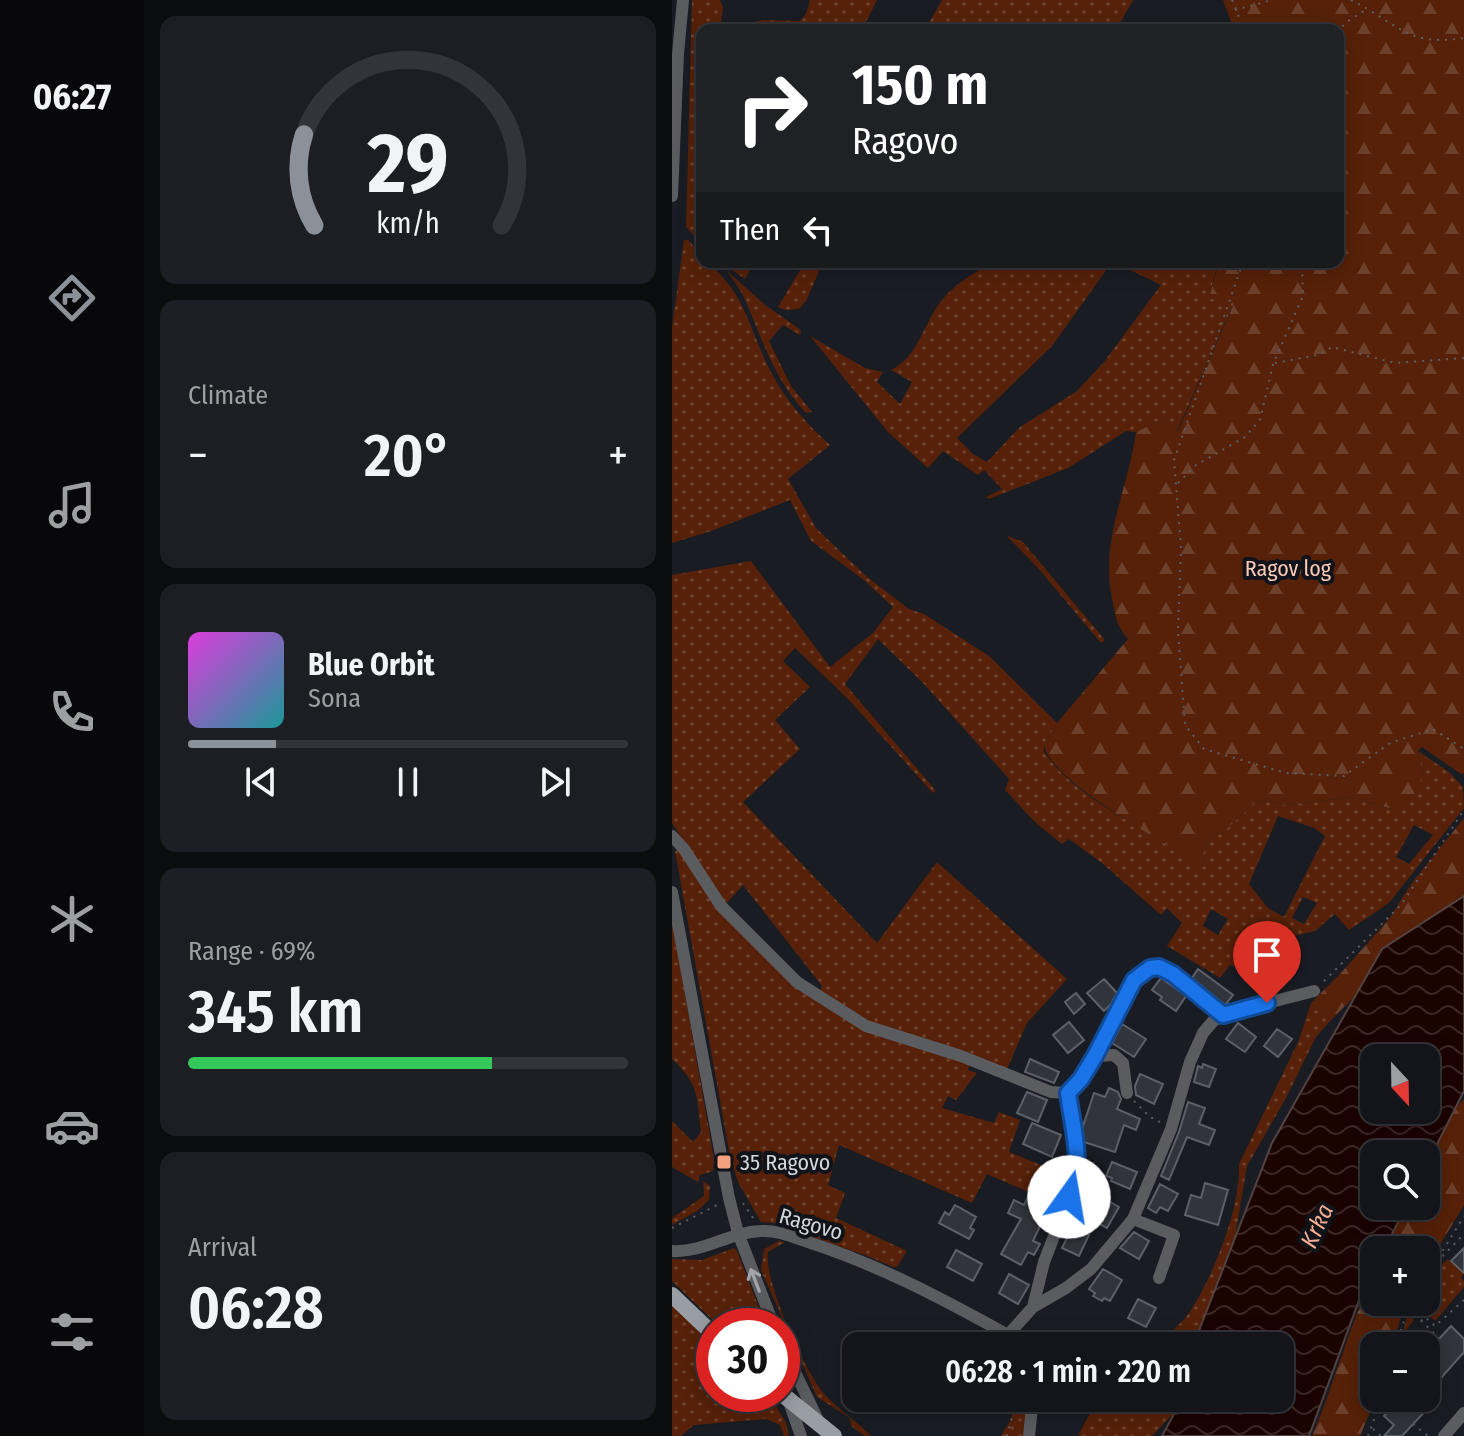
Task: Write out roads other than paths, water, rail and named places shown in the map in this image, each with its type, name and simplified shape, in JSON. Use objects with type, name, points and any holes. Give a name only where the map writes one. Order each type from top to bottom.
[{"type":"main road","points":[[672,1295],[696,1318]]},
{"type":"main road","points":[[800,1408],[834,1436]]},
{"type":"street","points":[[672,196],[675,55],[683,0]]},
{"type":"street","points":[[672,836],[721,906],[797,982],[866,1026],[961,1056],[1051,1092],[1068,1093]]},
{"type":"street","points":[[672,892],[729,1198],[738,1233],[767,1308]]},
{"type":"street","points":[[1068,1093],[1095,1056],[1134,980],[1150,968],[1159,967],[1173,974],[1223,1015]]},
{"type":"street","points":[[1011,1332],[1033,1307],[1091,1269],[1133,1219],[1171,1129],[1190,1062],[1203,1033],[1214,1020],[1314,991]]},
{"type":"street","points":[[1095,1056],[1114,1055],[1123,1063],[1127,1093]]},
{"type":"street","points":[[1033,1307],[1044,1262],[1077,1177],[1078,1161],[1068,1093]]},
{"type":"street","points":[[1133,1219],[1174,1235],[1159,1278]]},
{"type":"street","name":"Ragovo","points":[[738,1233],[774,1231],[842,1254],[923,1289],[1002,1332]]},
{"type":"street","points":[[672,1251],[701,1248],[738,1233]]},
{"type":"street","points":[[800,1382],[821,1425]]},
{"type":"street","points":[[791,1412],[801,1436]]},
{"type":"street","points":[[1029,1436],[1032,1412]]},
{"type":"street","points":[[1444,1436],[1464,1413]]},
{"type":"water","name":"Krka","points":[[1464,896],[1464,1091],[1439,1140],[1360,1140],[1360,1220],[1399,1220],[1391,1236],[1360,1236],[1360,1298],[1309,1436],[1162,1436],[1174,1412],[1294,1412],[1294,1332],[1198,1332],[1272,1143],[1382,949]]},
{"type":"place","name":"35 Ragovo","points":[[724,1162]]},
{"type":"park label","name":"Ragov log","points":[[1288,568]]}]
